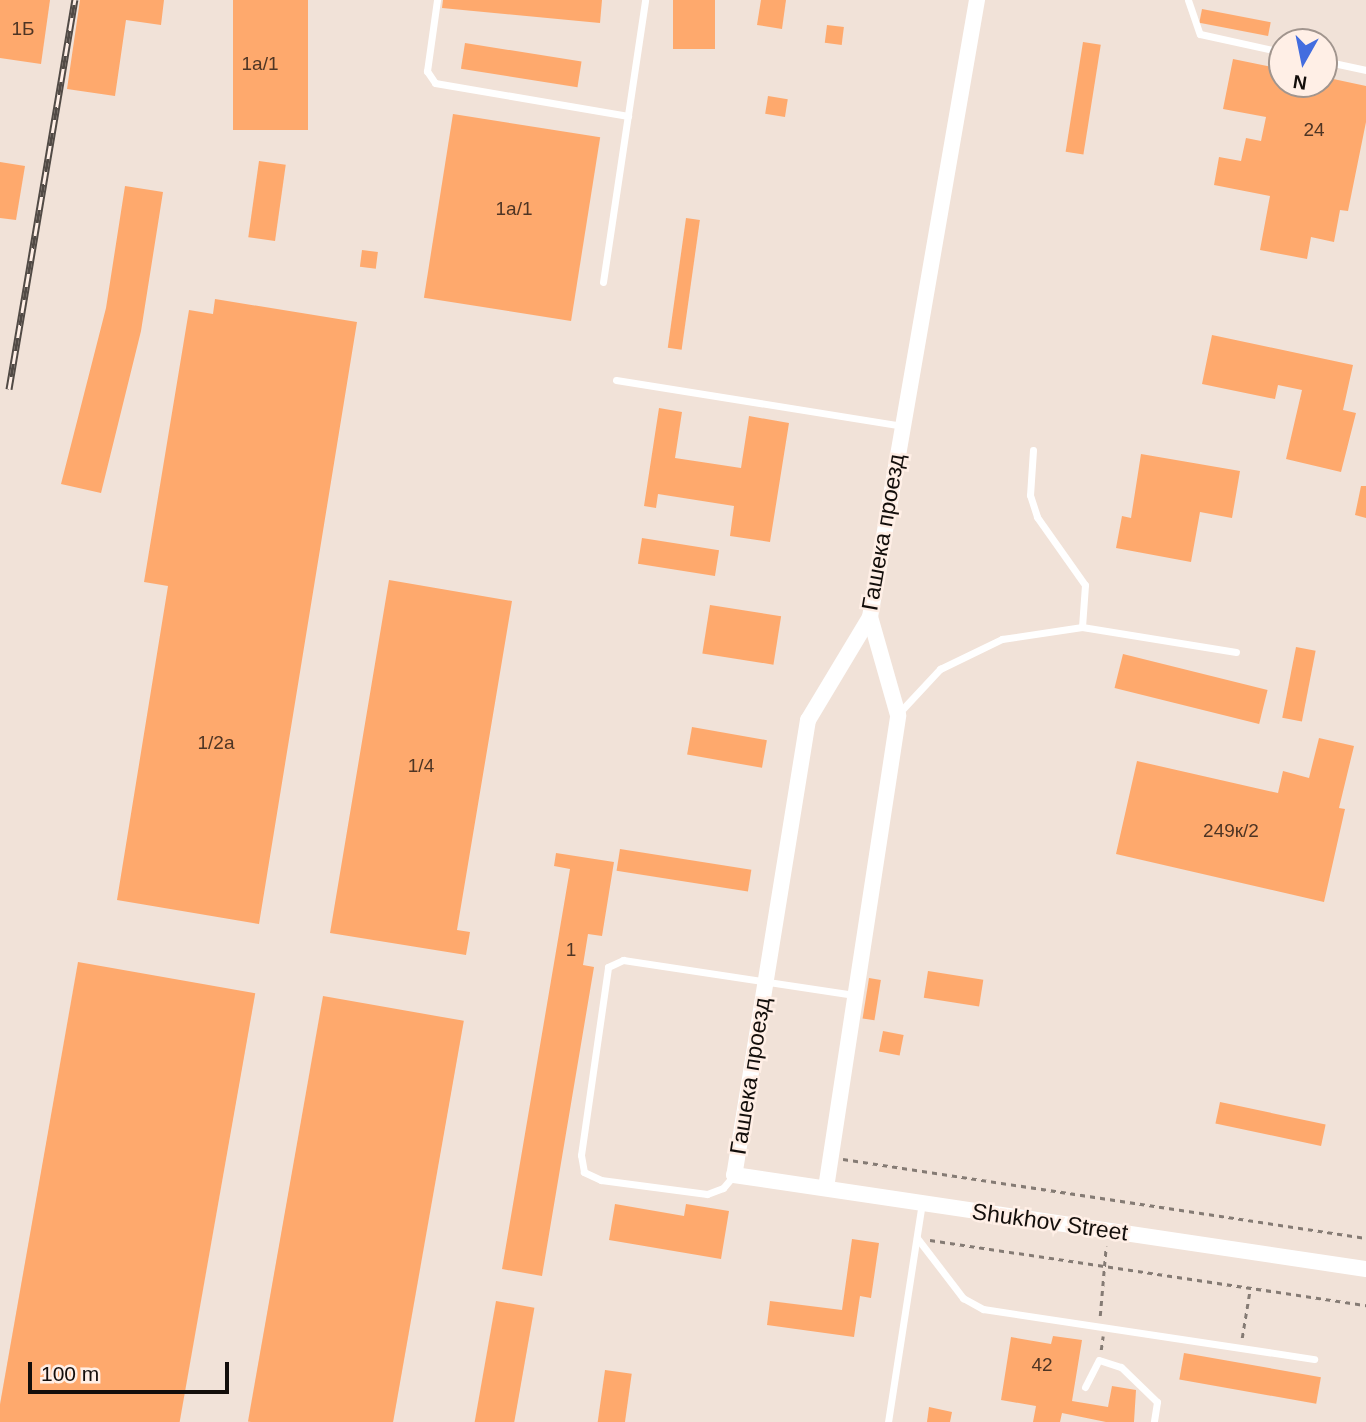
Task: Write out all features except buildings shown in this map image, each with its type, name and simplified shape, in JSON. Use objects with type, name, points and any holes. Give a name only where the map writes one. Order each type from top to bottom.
[{"type":"street","name":"Гашека проезд","points":[[734,1175],[808,720],[870,617],[977,0]]},
{"type":"street","points":[[826,1188],[898,715],[870,617]]},
{"type":"street","name":"Shukhov Street","points":[[734,1175],[1366,1269]]},
{"type":"lane","points":[[437,0],[427,71],[435,83],[628,116]]},
{"type":"lane","points":[[603,282],[645,0]]},
{"type":"lane","points":[[1188,0],[1199,34],[1268,49]]},
{"type":"lane","points":[[1338,64],[1366,70]]},
{"type":"lane","points":[[616,380],[902,426]]},
{"type":"lane","points":[[1033,450],[1030,495],[1037,517],[1085,585],[1082,627]]},
{"type":"lane","points":[[898,715],[940,669],[977,648],[1082,627],[1236,652]]},
{"type":"lane","points":[[734,1175],[723,1188],[707,1194],[601,1180],[584,1172],[581,1155],[606,974],[612,963],[623,960],[854,995]]},
{"type":"lane","points":[[888,1422],[922,1203]]},
{"type":"lane","points":[[917,1238],[963,1298],[976,1307],[1314,1359]]},
{"type":"lane","points":[[1086,1387],[1099,1360],[1121,1367],[1157,1402],[1154,1422]]},
{"type":"path","points":[[830,1157],[1366,1238]]},
{"type":"path","points":[[1099,1360],[1101,1327],[1098,1302],[1109,1230]]},
{"type":"path","points":[[917,1238],[1366,1305]]},
{"type":"path","points":[[1241,1348],[1250,1288]]},
{"type":"railway","points":[[9,389],[75,0]]}]
